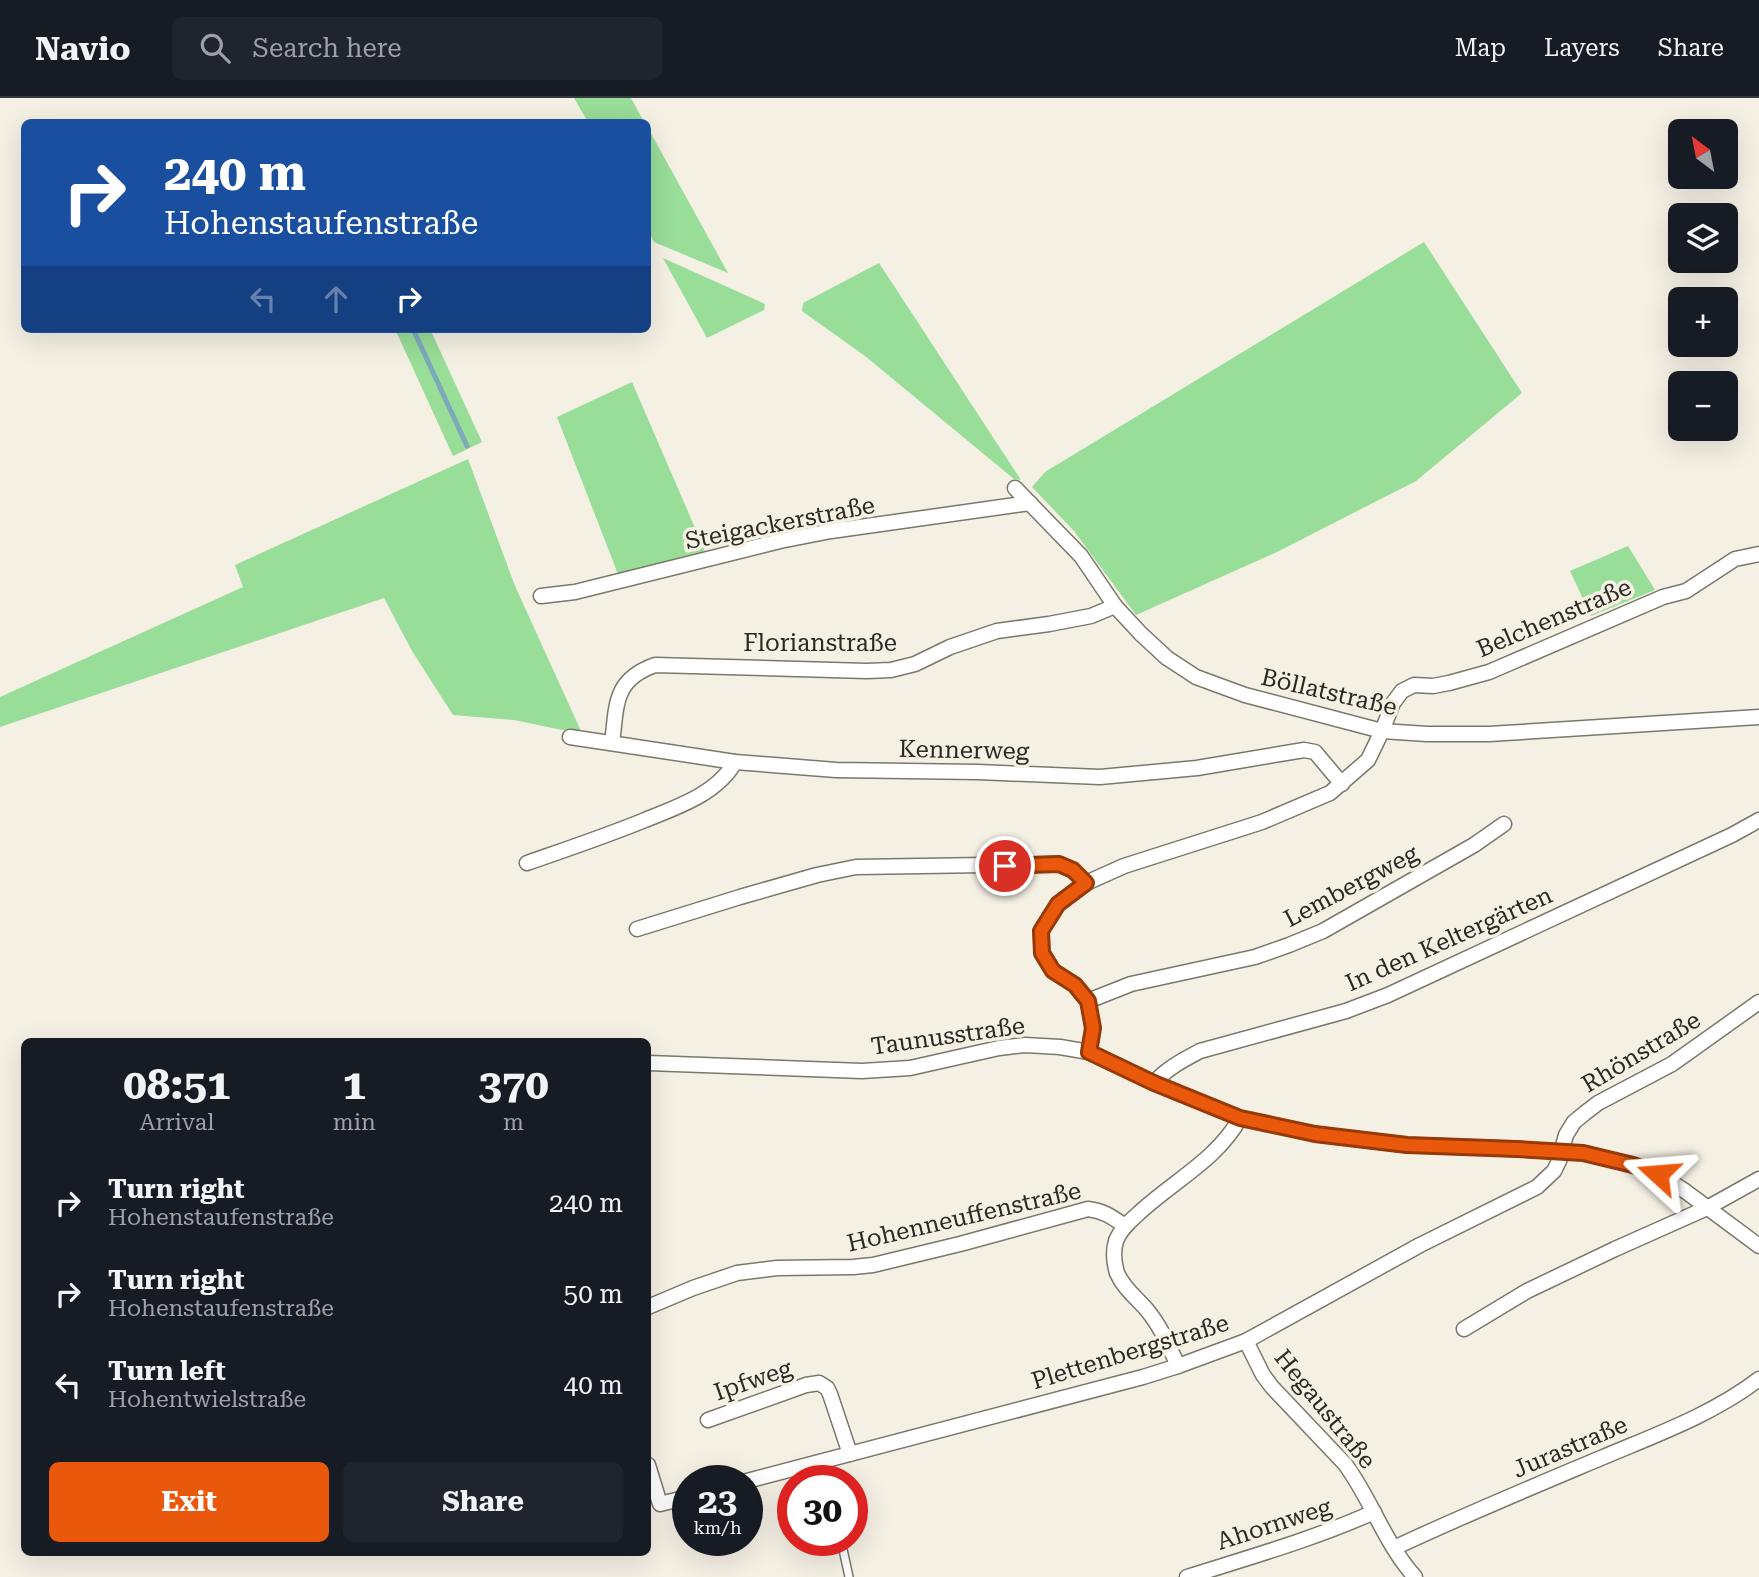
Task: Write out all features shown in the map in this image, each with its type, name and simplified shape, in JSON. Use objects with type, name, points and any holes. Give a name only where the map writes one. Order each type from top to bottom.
[{"type":"street","name":"Böllatstraße","points":[[1014,488],[1081,556],[1115,606],[1167,658],[1196,677],[1245,695],[1382,732],[1427,734],[1489,734],[1759,717]]},
{"type":"street","name":"Steigackerstraße","points":[[541,596],[575,592],[831,531],[1030,503]]},
{"type":"street","name":"Belchenstraße","points":[[1088,1001],[1075,985],[1053,971],[1042,953],[1041,931],[1058,904],[1086,883],[1124,866],[1262,822],[1330,793],[1368,760],[1393,703],[1402,691],[1413,685],[1433,686],[1489,672],[1663,597],[1686,591],[1735,559],[1759,554]]},
{"type":"street","name":"Florianstraße","points":[[612,743],[620,693],[633,676],[655,665],[891,670],[915,664],[950,647],[997,631],[1091,616],[1115,606]]},
{"type":"street","name":"Kennerweg","points":[[570,737],[736,762],[836,770],[1100,777],[1197,768],[1304,750],[1315,752],[1342,784]]},
{"type":"street","points":[[527,863],[687,803],[719,783],[736,762]]},
{"type":"street","name":"In den Keltergärten","points":[[1154,1083],[1178,1062],[1200,1051],[1346,1011],[1388,995],[1759,820]]},
{"type":"street","name":"Lembergweg","points":[[1088,1001],[1131,984],[1255,957],[1312,936],[1474,845],[1504,824]]},
{"type":"street","points":[[637,929],[817,875],[856,867],[1059,864],[1073,870],[1086,883]]},
{"type":"street","points":[[1088,1001],[1093,1028],[1089,1052]]},
{"type":"street","name":"Rhönstraße","points":[[1561,1151],[1574,1122],[1598,1103],[1672,1064],[1759,1002]]},
{"type":"street","name":"Taunusstraße","points":[[651,1063],[862,1071],[910,1068],[999,1048],[1025,1045],[1060,1047],[1089,1052],[1154,1083],[1240,1118],[1315,1134],[1407,1145],[1583,1153],[1633,1165],[1658,1174],[1685,1191],[1759,1246]]},
{"type":"street","points":[[1178,1366],[1157,1322],[1118,1276],[1114,1255],[1116,1240],[1125,1226],[1150,1203],[1218,1149],[1235,1129],[1240,1118]]},
{"type":"street","name":"Plettenbergstraße","points":[[763,1477],[1130,1380],[1246,1341],[1420,1245],[1537,1187],[1554,1171],[1561,1151]]},
{"type":"street","points":[[1464,1329],[1527,1291],[1707,1208],[1759,1180]]},
{"type":"street","name":"Hohenneuffenstraße","points":[[651,1306],[737,1273],[777,1268],[873,1265],[1088,1209],[1110,1215],[1125,1226]]},
{"type":"street","name":"Hegaustraße","points":[[1246,1341],[1267,1381],[1345,1464],[1394,1548],[1415,1577]]},
{"type":"street","name":"Jurastraße","points":[[1394,1548],[1688,1422],[1738,1395],[1759,1380]]},
{"type":"street","name":"Ipfweg","points":[[708,1420],[806,1385],[819,1383],[827,1388],[830,1394],[850,1454]]},
{"type":"street","points":[[651,1475],[660,1504],[672,1501]]},
{"type":"street","name":"Ahornweg","points":[[1187,1577],[1301,1541],[1374,1512]]},
{"type":"lane","points":[[844,1556],[849,1577]]},
{"type":"green space","points":[[574,98],[631,98],[642,119],[586,119]]},
{"type":"green space","points":[[651,133],[728,273],[654,242],[651,236]]},
{"type":"green space","points":[[1424,242],[1522,393],[1416,481],[1275,553],[1136,615],[1074,531],[1032,487],[1045,472]]},
{"type":"green space","points":[[663,258],[765,304],[764,310],[707,338]]},
{"type":"green space","points":[[879,263],[1021,480],[1014,479],[865,356],[802,311],[803,303]]},
{"type":"green space","points":[[397,333],[432,333],[482,442],[453,456]]},
{"type":"green space","points":[[632,382],[705,551],[618,574],[557,417]]},
{"type":"green space","points":[[468,459],[515,586],[581,731],[514,720],[453,715],[412,651],[384,598],[0,727],[0,697],[243,587],[235,565]]},
{"type":"green space","points":[[1628,546],[1655,590],[1591,616],[1570,571]]},
{"type":"waterway","points":[[415,333],[467,446]]},
{"type":"route","points":[[1005,866],[1059,864],[1073,870],[1086,883],[1058,904],[1041,931],[1042,953],[1053,971],[1075,985],[1088,1001],[1093,1028],[1089,1052],[1154,1083],[1240,1118],[1315,1134],[1407,1145],[1583,1153],[1658,1174]]}]
